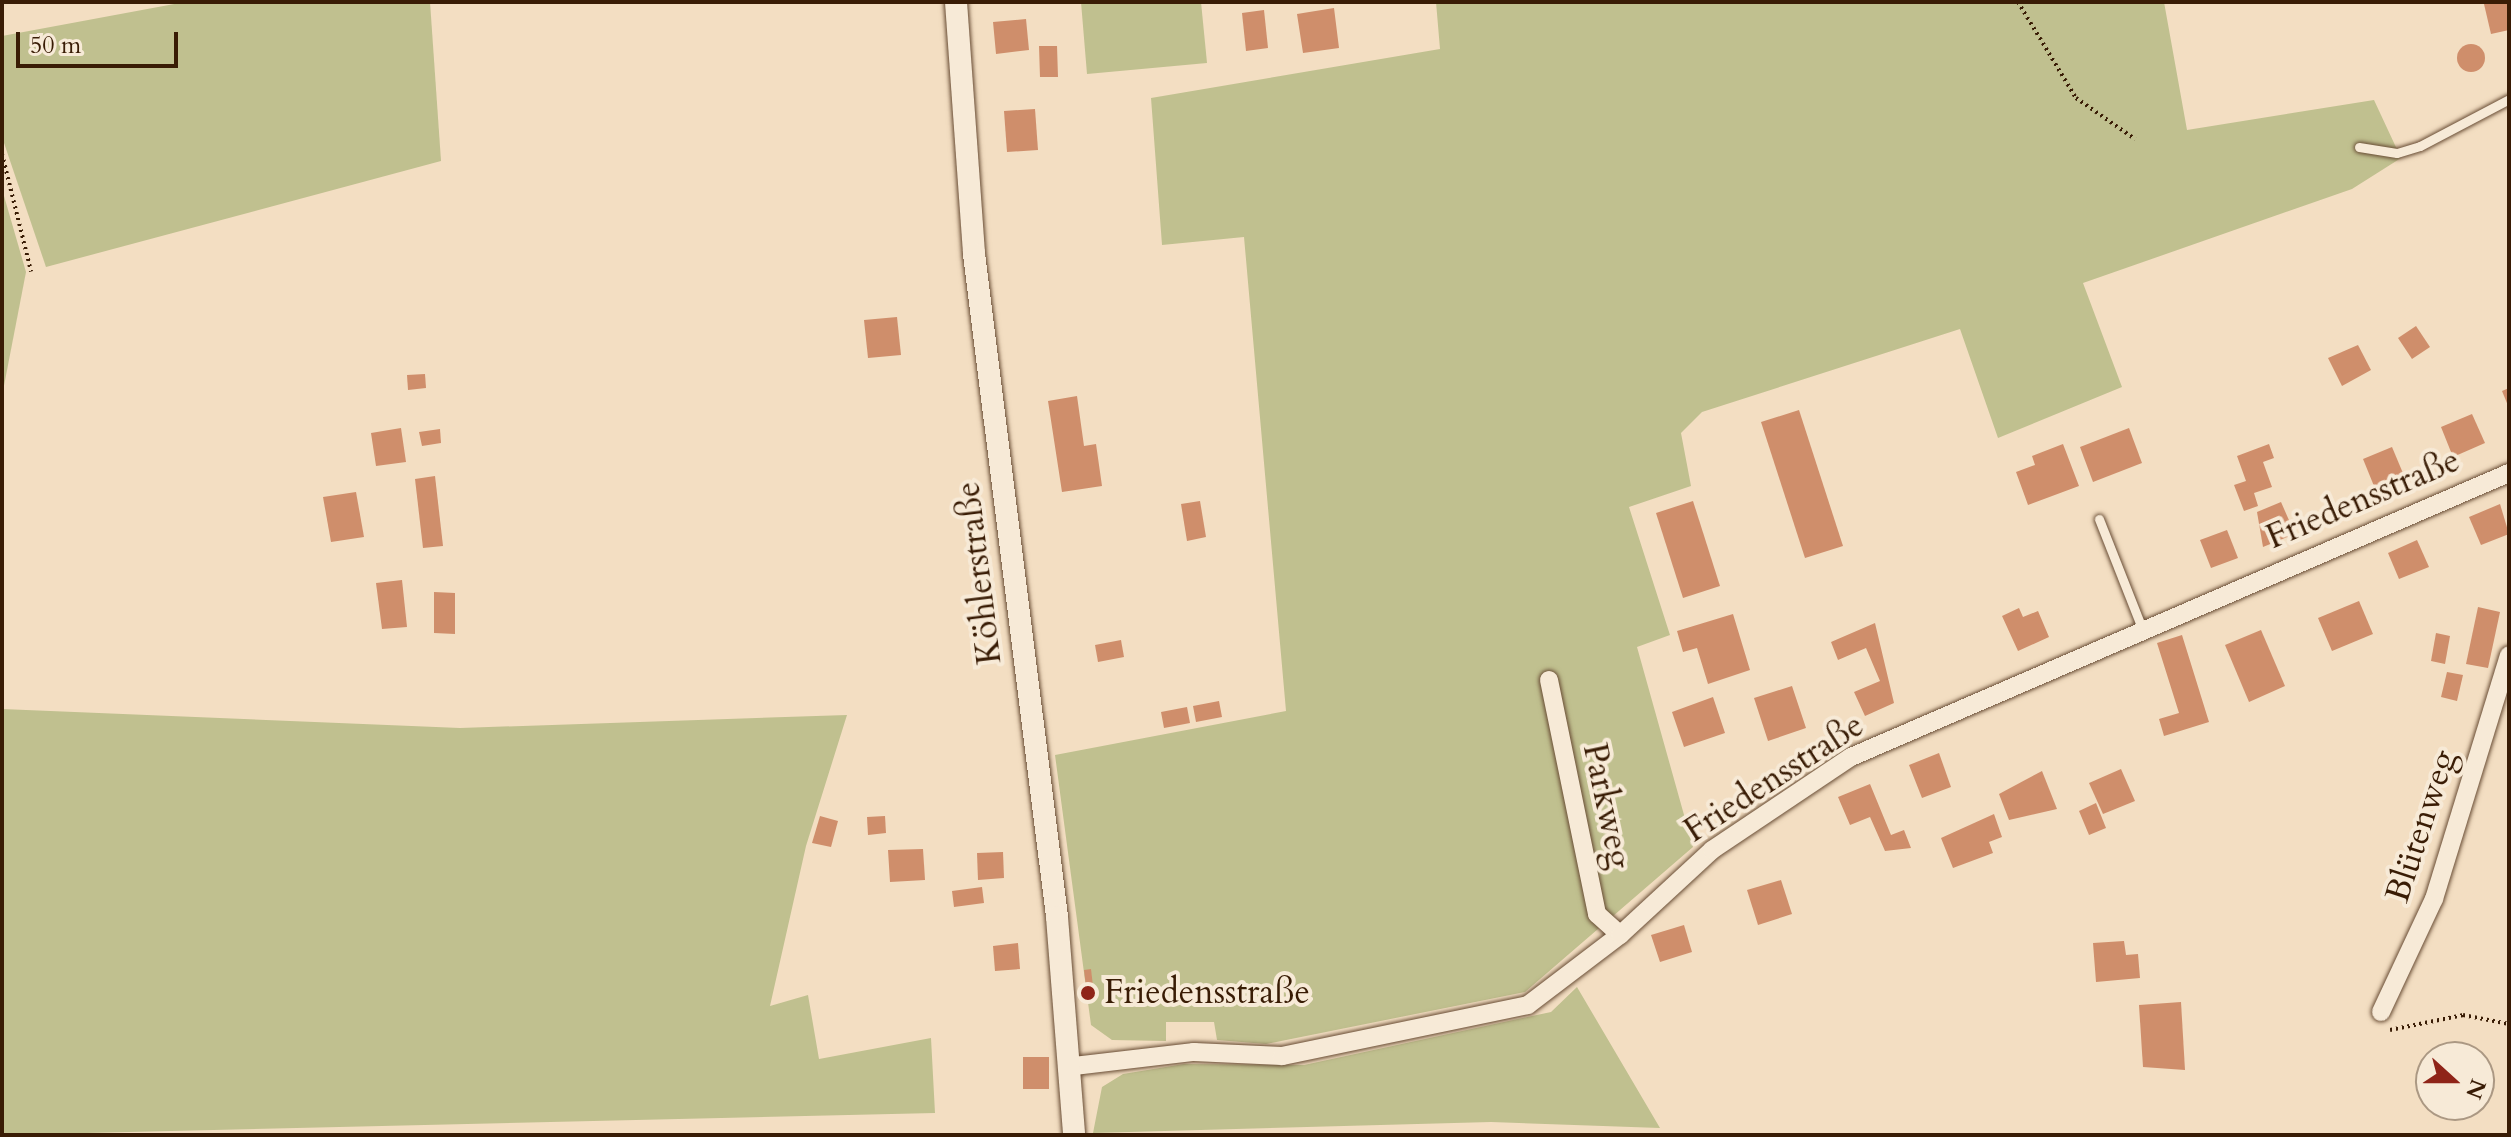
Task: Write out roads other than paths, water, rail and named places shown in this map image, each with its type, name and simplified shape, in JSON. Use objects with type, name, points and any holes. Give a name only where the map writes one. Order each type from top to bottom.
[{"type":"street","name":"Köhlerstraße","points":[[956,2],[974,254],[1074,1066],[1074,1135]]},
{"type":"street","name":"Friedensstraße","points":[[1074,1066],[1194,1052],[1282,1056],[1528,1005],[1620,935],[1712,850],[1851,757],[2142,628],[2509,473]]},
{"type":"street","name":"Blütenweg","points":[[2381,1012],[2434,899],[2509,655]]},
{"type":"street","name":"Parkweg","points":[[1549,680],[1597,914],[1620,935]]},
{"type":"lane","points":[[2359,147],[2397,153],[2420,146],[2509,99]]},
{"type":"lane","points":[[2099,519],[2142,628]]},
{"type":"place","name":"Friedensstraße","points":[[1088,993]]}]
